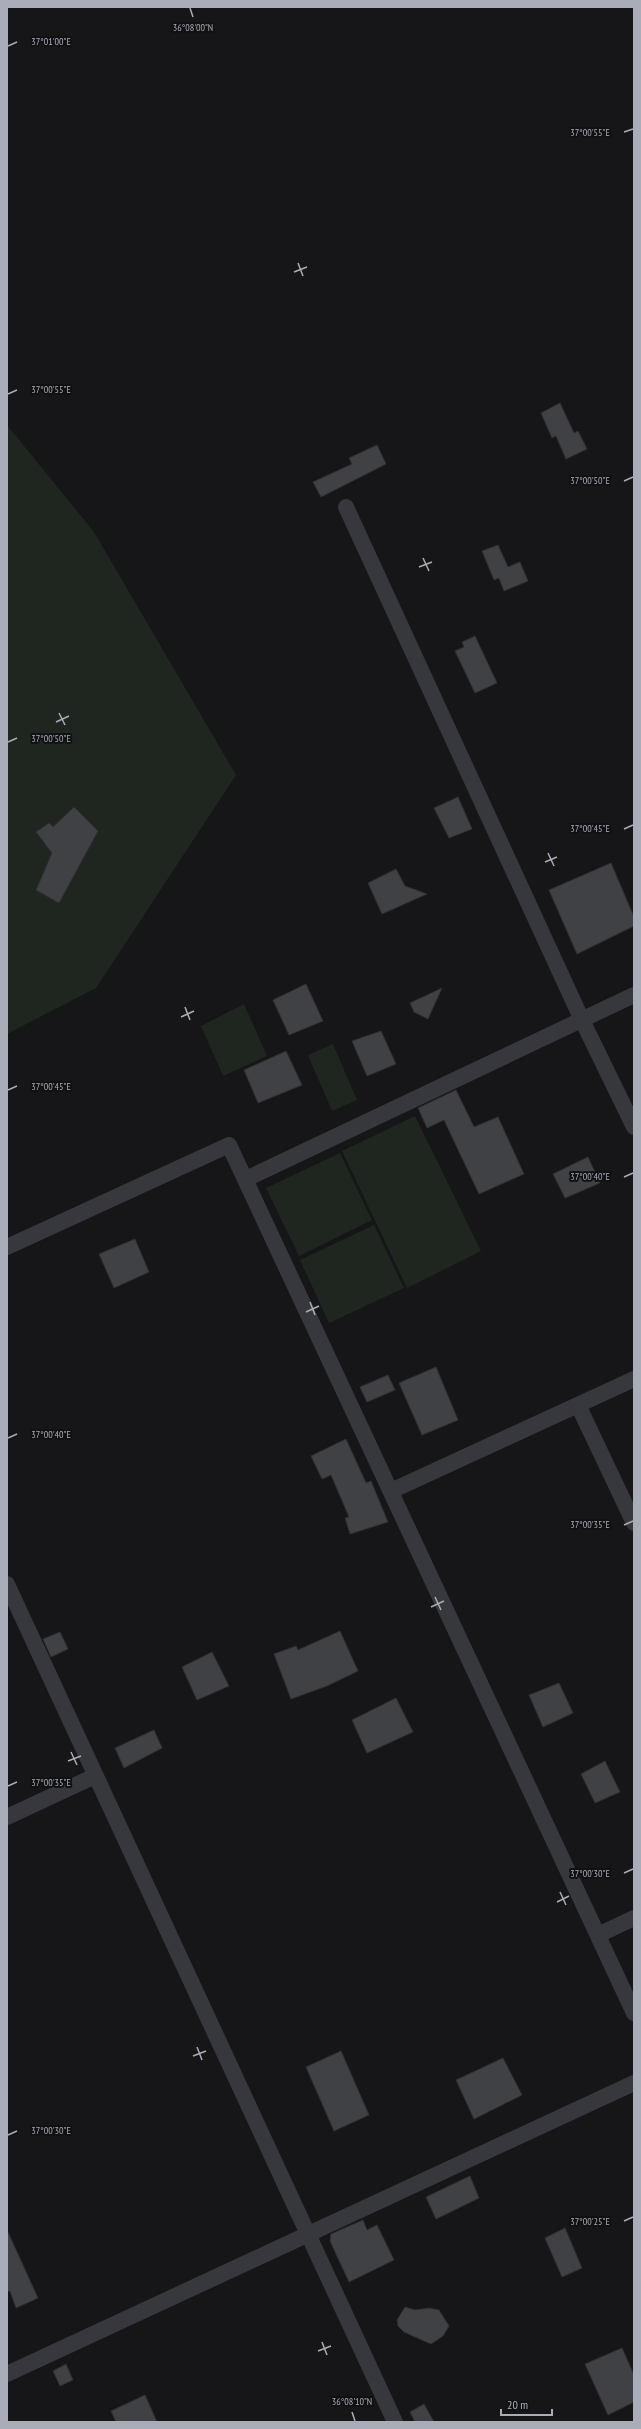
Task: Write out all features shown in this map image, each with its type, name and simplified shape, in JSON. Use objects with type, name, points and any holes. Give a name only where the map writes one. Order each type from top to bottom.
[{"type":"street","points":[[346,507],[582,1020],[634,1127]]},
{"type":"street","points":[[246,1179],[634,995]]},
{"type":"street","points":[[7,1247],[229,1144],[634,2013]]},
{"type":"street","points":[[391,1491],[634,1379]]},
{"type":"street","points":[[578,1405],[634,1523]]},
{"type":"street","points":[[7,1584],[395,2422]]},
{"type":"street","points":[[7,1817],[95,1776]]},
{"type":"street","points":[[598,1935],[634,1918]]},
{"type":"street","points":[[7,2374],[307,2233],[634,2083]]},
{"type":"shaded area","points":[[7,425],[94,532],[236,775],[96,988],[7,1034]]},
{"type":"shaded area","points":[[244,1004],[267,1056],[223,1076],[201,1026]]},
{"type":"shaded area","points":[[333,1044],[357,1100],[332,1111],[308,1055]]},
{"type":"shaded area","points":[[415,1116],[481,1251],[407,1288],[342,1151]]},
{"type":"shaded area","points":[[340,1153],[372,1220],[299,1256],[266,1188]]},
{"type":"shaded area","points":[[374,1225],[404,1288],[329,1323],[300,1260]]},
{"type":"building","points":[[560,403],[574,433],[578,431],[587,449],[566,459],[556,436],[552,438],[541,413]]},
{"type":"building","points":[[377,445],[386,464],[321,497],[313,482],[352,464],[349,458]]},
{"type":"building","points":[[498,545],[508,567],[520,562],[528,581],[504,591],[499,578],[494,580],[482,551]]},
{"type":"building","points":[[475,636],[497,683],[475,693],[455,651],[464,647],[462,642]]},
{"type":"building","points":[[458,797],[472,829],[449,838],[434,808]]},
{"type":"building","points":[[74,807],[98,831],[59,903],[36,890],[52,853],[36,832],[49,823],[53,827]]},
{"type":"building","points":[[611,863],[634,917],[634,926],[577,954],[549,890]]},
{"type":"building","points":[[396,869],[405,886],[427,894],[382,914],[368,883]]},
{"type":"building","points":[[306,984],[323,1021],[289,1035],[273,1000]]},
{"type":"building","points":[[442,988],[428,1019],[414,1012],[410,1003]]},
{"type":"building","points":[[381,1031],[396,1064],[367,1076],[352,1041]]},
{"type":"building","points":[[286,1051],[302,1085],[258,1103],[244,1070]]},
{"type":"building","points":[[456,1090],[474,1127],[498,1117],[524,1174],[479,1194],[444,1120],[427,1128],[418,1108]]},
{"type":"building","points":[[588,1157],[600,1183],[565,1198],[553,1174]]},
{"type":"building","points":[[135,1239],[149,1272],[114,1288],[99,1254]]},
{"type":"building","points":[[436,1367],[458,1420],[422,1435],[399,1383]]},
{"type":"building","points":[[388,1375],[395,1390],[367,1402],[360,1387]]},
{"type":"building","points":[[346,1439],[366,1483],[371,1481],[388,1522],[350,1534],[345,1518],[349,1517],[331,1475],[322,1479],[311,1456]]},
{"type":"building","points":[[340,1631],[358,1671],[327,1686],[291,1699],[274,1654],[296,1646],[298,1650]]},
{"type":"building","points":[[60,1632],[68,1649],[51,1657],[43,1639]]},
{"type":"building","points":[[212,1652],[229,1686],[197,1700],[182,1667]]},
{"type":"building","points":[[559,1683],[573,1713],[543,1727],[529,1695]]},
{"type":"building","points":[[396,1698],[413,1732],[367,1753],[352,1720]]},
{"type":"building","points":[[154,1730],[162,1748],[124,1768],[115,1748]]},
{"type":"building","points":[[605,1761],[620,1792],[595,1803],[581,1774]]},
{"type":"building","points":[[341,2051],[369,2115],[334,2131],[306,2067]]},
{"type":"building","points":[[503,2058],[522,2095],[474,2119],[456,2080]]},
{"type":"building","points":[[470,2176],[479,2198],[436,2219],[426,2197]]},
{"type":"building","points":[[363,2220],[367,2230],[377,2225],[394,2260],[349,2282],[330,2241],[331,2234]]},
{"type":"building","points":[[565,2228],[582,2268],[562,2277],[545,2238]]},
{"type":"building","points":[[7,2230],[38,2298],[16,2308],[10,2291],[7,2292]]},
{"type":"building","points":[[405,2307],[415,2310],[429,2308],[439,2310],[449,2326],[443,2336],[431,2344],[404,2332],[398,2326],[397,2320]]},
{"type":"building","points":[[622,2348],[634,2375],[634,2402],[608,2415],[585,2364]]},
{"type":"building","points":[[66,2364],[73,2380],[60,2386],[53,2371]]},
{"type":"building","points":[[145,2395],[157,2422],[116,2422],[111,2411]]},
{"type":"building","points":[[424,2404],[434,2422],[415,2422],[410,2412]]}]
